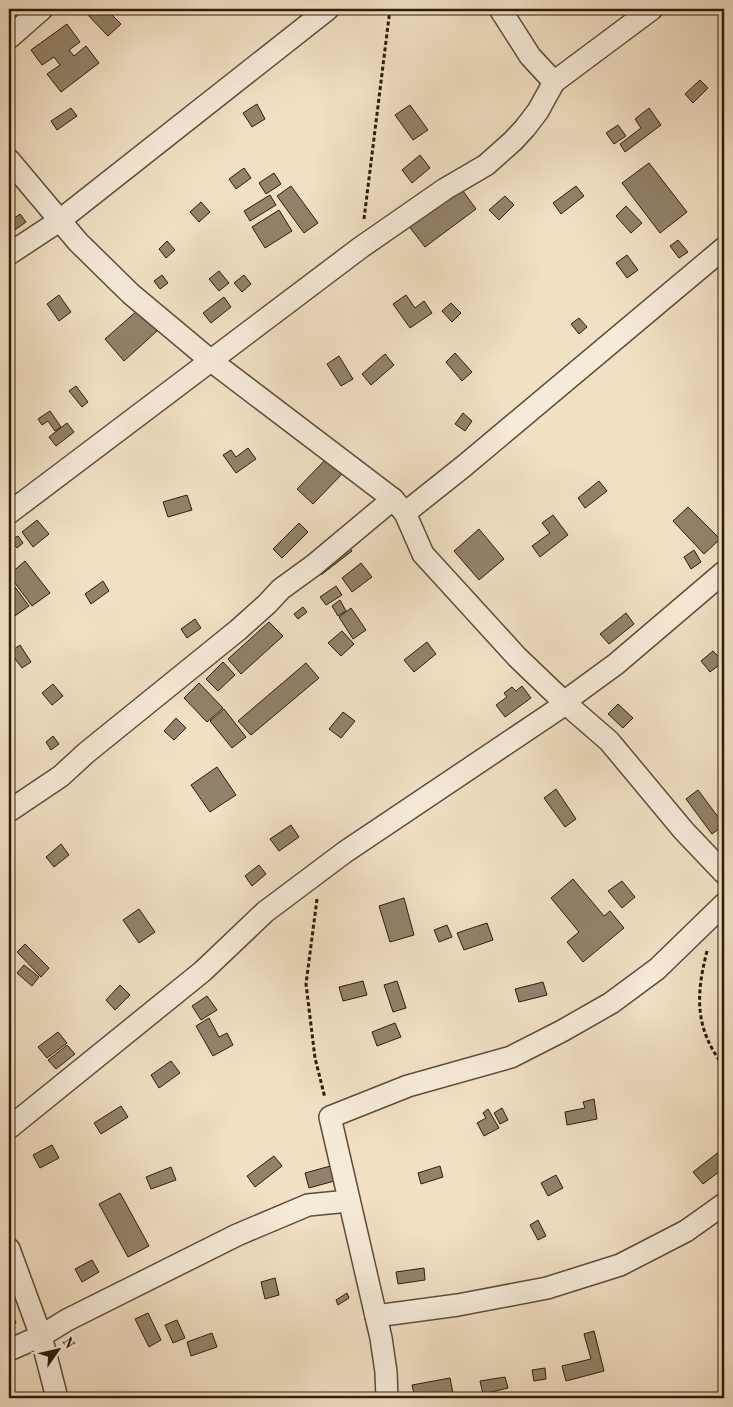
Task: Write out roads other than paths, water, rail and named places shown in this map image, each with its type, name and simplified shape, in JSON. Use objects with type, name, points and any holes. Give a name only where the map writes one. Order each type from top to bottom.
[{"type":"street","points":[[9,38],[42,9]]},
{"type":"street","points":[[9,254],[59,221],[328,9]]},
{"type":"street","points":[[500,9],[530,56],[554,82]]},
{"type":"street","points":[[9,513],[360,248],[445,189],[486,165],[525,128],[538,111],[554,82],[652,9]]},
{"type":"street","points":[[9,160],[78,242],[131,294],[210,360],[399,506],[423,554],[479,617],[564,702],[609,740],[684,831],[724,873]]},
{"type":"street","points":[[9,811],[61,776],[86,753],[238,630],[267,604],[280,589],[399,506],[464,466],[724,248]]},
{"type":"street","points":[[9,1128],[203,971],[264,912],[345,852],[558,709],[564,702],[616,664],[724,572]]},
{"type":"street","points":[[387,1398],[385,1363],[376,1316],[330,1117],[408,1086],[511,1057],[562,1031],[611,1002],[657,969],[724,904]]},
{"type":"street","points":[[9,1350],[41,1336],[67,1320],[236,1235],[308,1205],[349,1201]]},
{"type":"street","points":[[376,1316],[458,1305],[547,1288],[620,1265],[686,1230],[724,1204]]},
{"type":"street","points":[[9,1249],[41,1336],[57,1398]]}]
